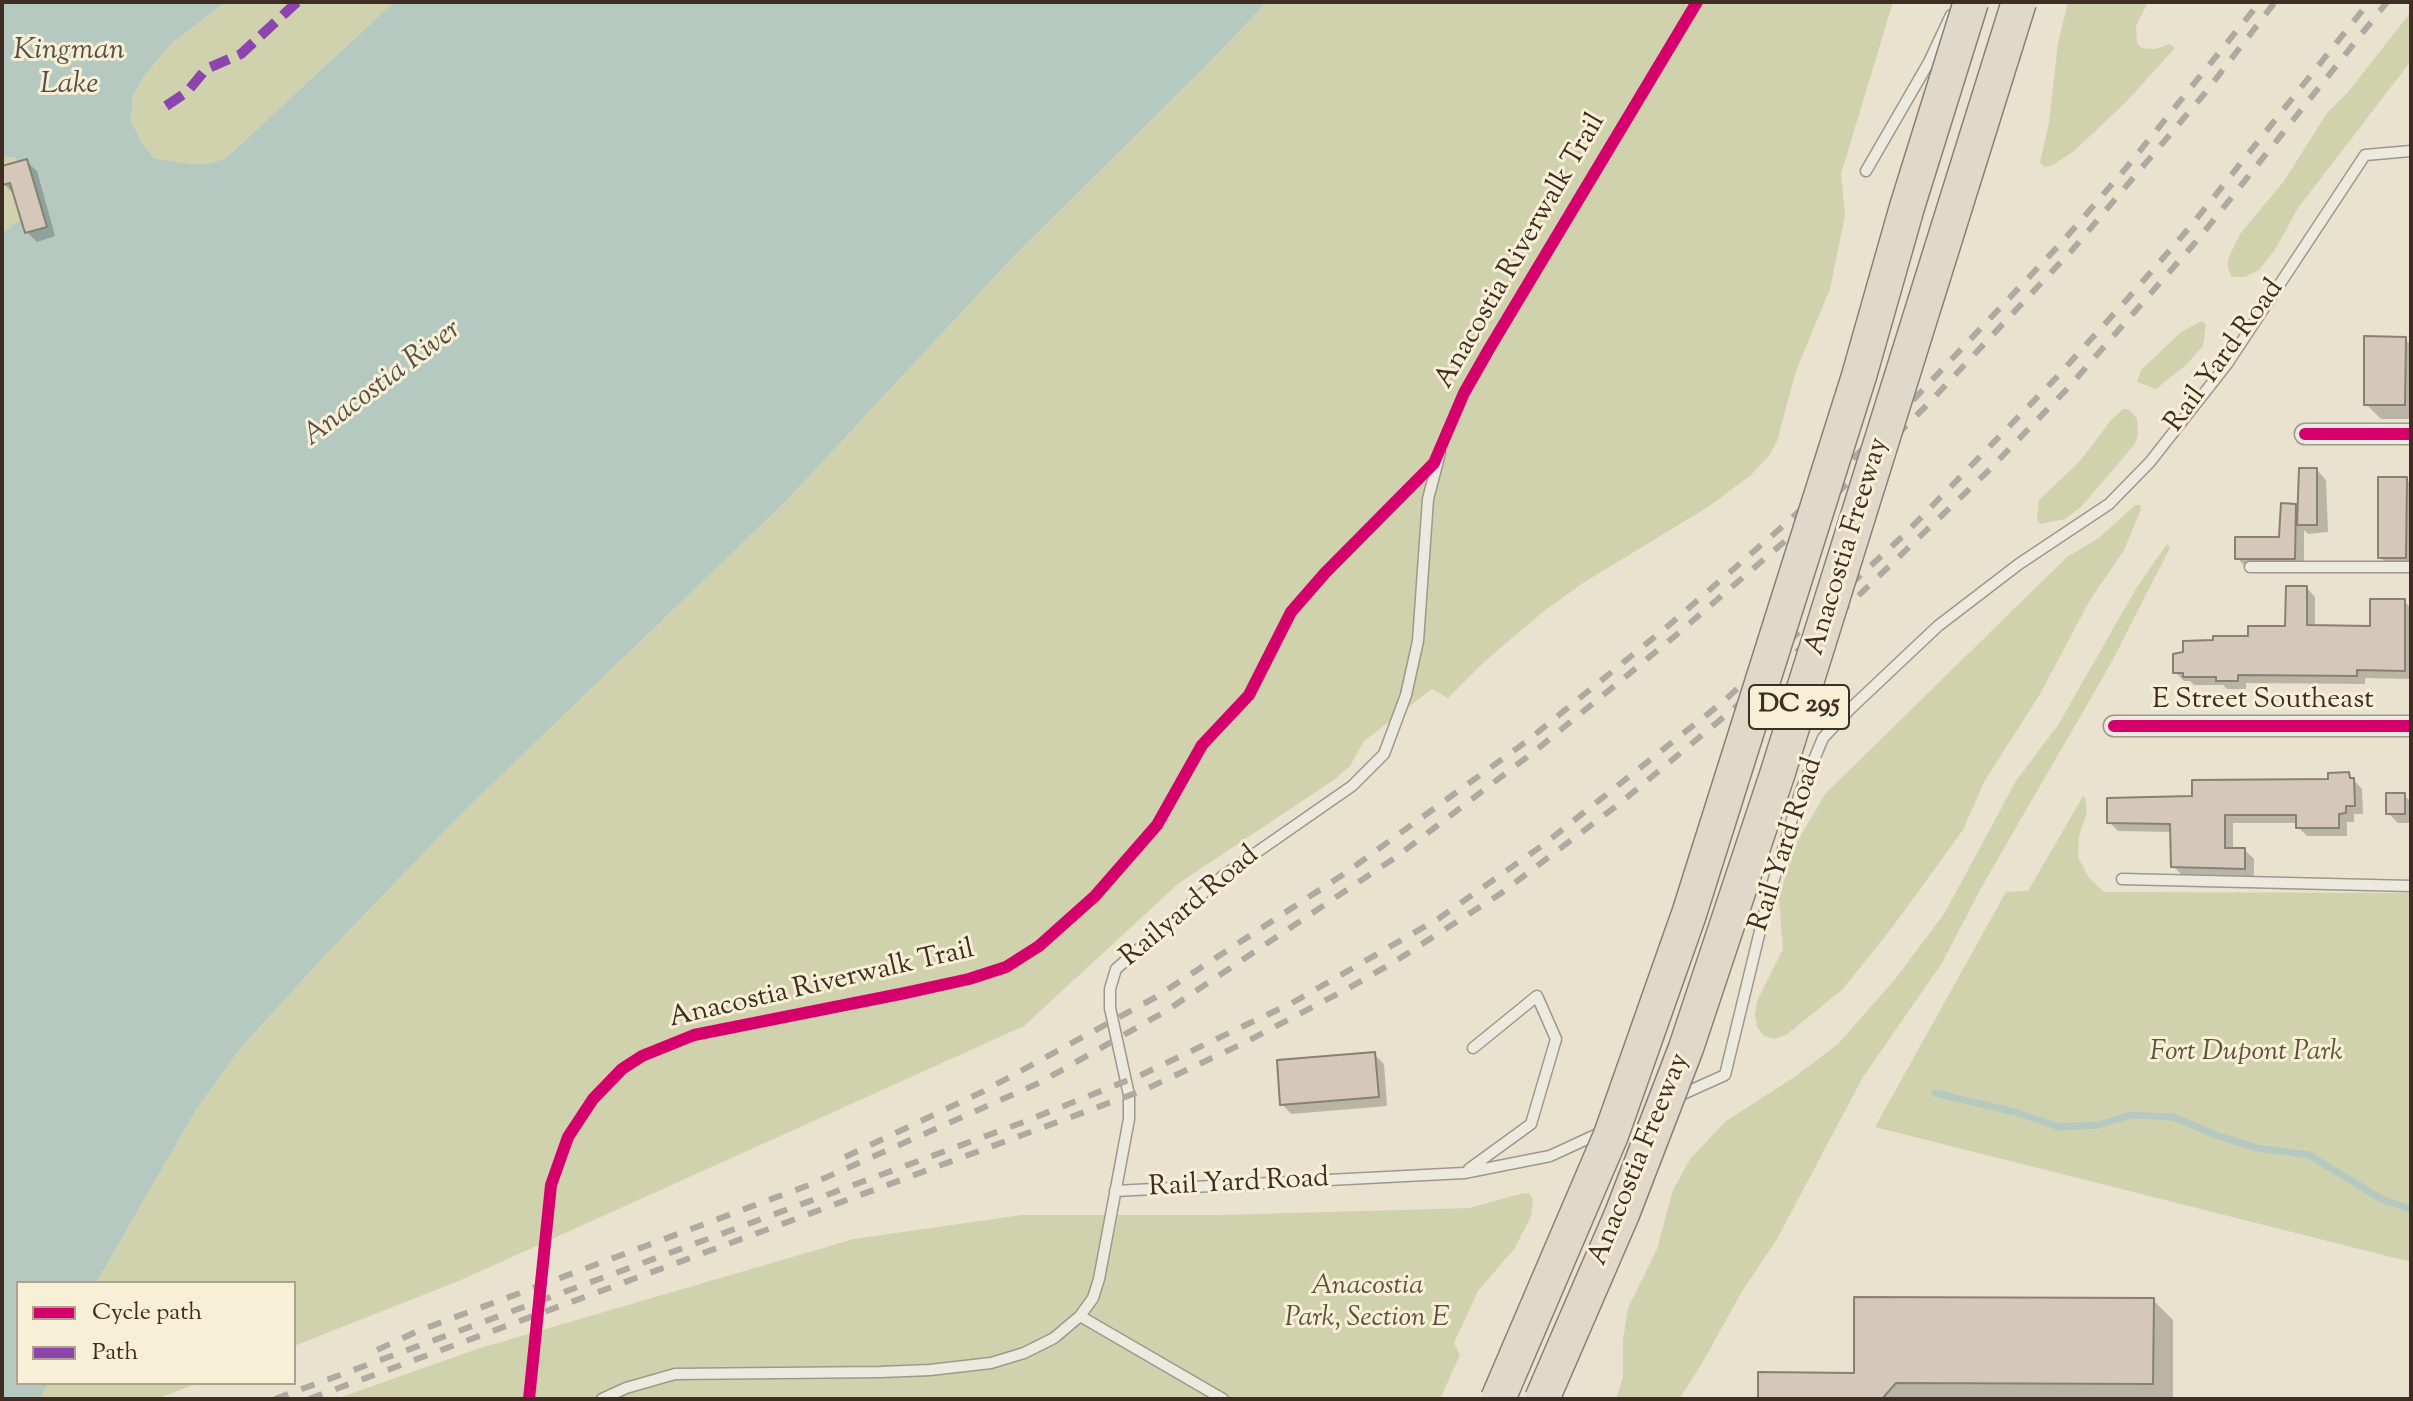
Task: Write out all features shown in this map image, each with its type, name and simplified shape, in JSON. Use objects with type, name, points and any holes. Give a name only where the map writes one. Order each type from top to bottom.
[{"type":"highway","name":"Anacostia Freeway","points":[[1498,1399],[1611,1135],[1689,914],[1859,376],[1907,207],[1971,2]]},
{"type":"highway","name":"Anacostia Freeway","points":[[1542,1399],[1622,1214],[1686,1048],[1778,772],[2019,2]]},
{"type":"street","points":[[2305,434],[2411,434]]},
{"type":"street","name":"E Street Southeast","points":[[2114,726],[2411,726]]},
{"type":"lane","points":[[1866,171],[1929,62],[1957,2]]},
{"type":"lane","name":"Rail Yard Road","points":[[1644,1112],[1725,1075],[1767,902],[1800,793],[1823,738],[1938,626],[2019,564],[2109,504],[2150,462],[2227,364],[2365,155],[2411,151]]},
{"type":"lane","name":"Railyard Road","points":[[1080,1316],[1093,1298],[1099,1279],[1130,1108],[1110,1008],[1110,989],[1116,969],[1224,875],[1352,786],[1384,754],[1406,695],[1418,641],[1428,499],[1440,453]]},
{"type":"lane","points":[[2250,567],[2411,567]]},
{"type":"lane","points":[[2122,879],[2411,886]]},
{"type":"lane","points":[[1464,1173],[1531,1124],[1556,1039],[1537,996],[1473,1048]]},
{"type":"lane","name":"Rail Yard Road","points":[[1115,1191],[1464,1173],[1550,1156],[1631,1119]]},
{"type":"lane","points":[[602,1399],[626,1388],[675,1374],[893,1372],[991,1363],[1024,1353],[1054,1338],[1080,1316],[1223,1399]]},
{"type":"green space","points":[[226,2],[394,2],[226,158],[208,164],[154,158],[131,121],[133,96],[144,76],[171,44]]},
{"type":"green space","points":[[1267,2],[1893,2],[1841,174],[1845,215],[1830,289],[1796,371],[1777,441],[1769,456],[1751,475],[1708,507],[1583,583],[1544,611],[1485,661],[1448,698],[1432,689],[1364,741],[1350,766],[1335,779],[1179,883],[1024,1026],[461,1280],[296,1345],[296,1281],[97,1281],[196,1110],[239,1050],[318,963],[460,815],[786,501],[1013,257]]},
{"type":"green space","points":[[2068,2],[2148,2],[2136,26],[2137,43],[2142,48],[2154,49],[2170,44],[2175,48],[2126,102],[2074,151],[2045,167],[2040,163],[2049,122],[2058,43]]},
{"type":"green space","points":[[2411,12],[2411,61],[2298,208],[2276,248],[2259,270],[2245,277],[2232,277],[2228,259],[2240,234],[2284,181],[2327,113],[2348,92]]},
{"type":"green space","points":[[15,156],[30,214],[2,233],[2,157]]},
{"type":"green space","points":[[2202,321],[2206,324],[2203,346],[2187,364],[2156,389],[2137,382],[2141,370],[2181,332]]},
{"type":"green space","points":[[2123,409],[2128,409],[2137,418],[2138,436],[2134,445],[2081,507],[2065,519],[2040,524],[2037,519],[2039,500],[2080,461]]},
{"type":"green space","points":[[2135,505],[2140,505],[2141,509],[2124,550],[2090,600],[2040,694],[1984,782],[1963,830],[1843,989],[1786,1035],[1774,1039],[1764,1036],[1757,1027],[1755,1015],[1757,1001],[1783,949],[1779,899],[1794,847],[1825,794],[2067,557],[2099,538]]},
{"type":"green space","points":[[2167,544],[2170,548],[2110,665],[1981,888],[1942,963],[1863,1077],[1777,1239],[1741,1293],[1700,1367],[1679,1399],[1616,1399],[1623,1377],[1623,1340],[1628,1308],[1657,1249],[1673,1190],[1690,1159],[1726,1121],[1793,1078],[1838,1044],[1896,978],[1944,914],[2016,781],[2058,725],[2137,587]]},
{"type":"green space","name":"Fort Dupont Park","points":[[2083,796],[2087,812],[2079,836],[2078,857],[2089,878],[2104,892],[2411,893],[2411,1262],[1875,1127],[2006,892],[2028,891]]},
{"type":"green space","name":"Anacostia Park, Section E","points":[[1530,1194],[1533,1200],[1531,1217],[1514,1249],[1478,1291],[1454,1343],[1460,1355],[1440,1399],[336,1399],[477,1349],[854,1239],[1021,1215],[1221,1215],[1469,1208]]},
{"type":"green space","points":[[47,1385],[193,1385],[157,1399],[40,1399]]},
{"type":"water","points":[[2,2],[226,2],[171,44],[144,76],[133,96],[131,121],[154,158],[208,164],[226,158],[394,2],[1267,2],[1013,257],[786,501],[460,815],[318,963],[239,1050],[196,1110],[97,1281],[16,1281],[16,1385],[47,1385],[40,1399],[2,1399],[2,233],[29,214],[15,157],[2,157]]},
{"type":"building","points":[[27,159],[47,227],[25,233],[10,183],[2,185],[2,166]]},
{"type":"building","points":[[2364,336],[2406,337],[2405,405],[2364,405]]},
{"type":"building","points":[[2299,468],[2317,468],[2317,525],[2297,525]]},
{"type":"building","points":[[2378,477],[2407,477],[2406,558],[2378,558]]},
{"type":"building","points":[[2281,503],[2296,504],[2295,559],[2235,559],[2235,537],[2279,537]]},
{"type":"building","points":[[2286,586],[2307,586],[2307,625],[2370,626],[2370,599],[2405,599],[2405,671],[2357,670],[2357,676],[2238,675],[2238,681],[2183,677],[2183,673],[2173,673],[2173,654],[2183,652],[2183,641],[2213,640],[2213,636],[2248,636],[2248,626],[2285,626]]},
{"type":"building","points":[[2349,772],[2350,778],[2354,778],[2355,806],[2346,806],[2346,813],[2339,814],[2339,828],[2296,828],[2296,815],[2225,815],[2225,848],[2245,848],[2245,869],[2171,867],[2170,824],[2107,823],[2107,798],[2192,796],[2192,780],[2328,779],[2328,773]]},
{"type":"building","points":[[2386,793],[2405,793],[2405,814],[2386,814]]},
{"type":"building","points":[[1375,1052],[1379,1097],[1280,1105],[1277,1060]]},
{"type":"building","points":[[1854,1297],[2154,1298],[2153,1384],[1896,1383],[1882,1399],[1758,1399],[1758,1372],[1854,1373]]},
{"type":"waterway","points":[[1935,1093],[2015,1112],[2059,1127],[2098,1125],[2131,1115],[2173,1117],[2257,1148],[2309,1155],[2383,1200],[2411,1209]]},
{"type":"railway","points":[[845,1157],[984,1091],[1156,997],[1344,874],[1527,741],[1668,626],[1791,519],[1917,396],[2063,241],[2260,2]]},
{"type":"railway","points":[[377,1350],[418,1331],[809,1185],[1039,1083],[1166,1011],[1396,857],[1535,751],[1675,636],[1852,479],[1926,406],[2073,249],[2205,93],[2275,2]]},
{"type":"railway","points":[[275,1399],[1021,1123],[1141,1075],[1292,1003],[1438,919],[1543,845],[1724,701],[1903,536],[2056,378],[2130,296],[2190,227],[2369,2]]},
{"type":"railway","points":[[309,1399],[1144,1090],[1244,1043],[1347,989],[1500,894],[1619,804],[1731,711],[1854,600],[1987,472],[2067,389],[2200,237],[2387,2]]},
{"type":"marked path","points":[[166,106],[187,92],[206,69],[241,54],[297,2]]},
{"type":"cycle path","name":"Anacostia Riverwalk Trail","points":[[529,1399],[551,1185],[568,1137],[593,1099],[622,1069],[642,1056],[694,1035],[905,993],[1006,967],[1039,946],[1095,896],[1157,825],[1202,745],[1249,695],[1291,612],[1325,573],[1434,463],[1464,393],[1489,349],[1697,2]]},
{"type":"cycle path","points":[[2305,434],[2411,434]]},
{"type":"cycle path","points":[[2114,726],[2411,726]]},
{"type":"water label","name":"Kingman Lake","points":[[69,70]]},
{"type":"water label","name":"Anacostia River","points":[[383,385]]}]
